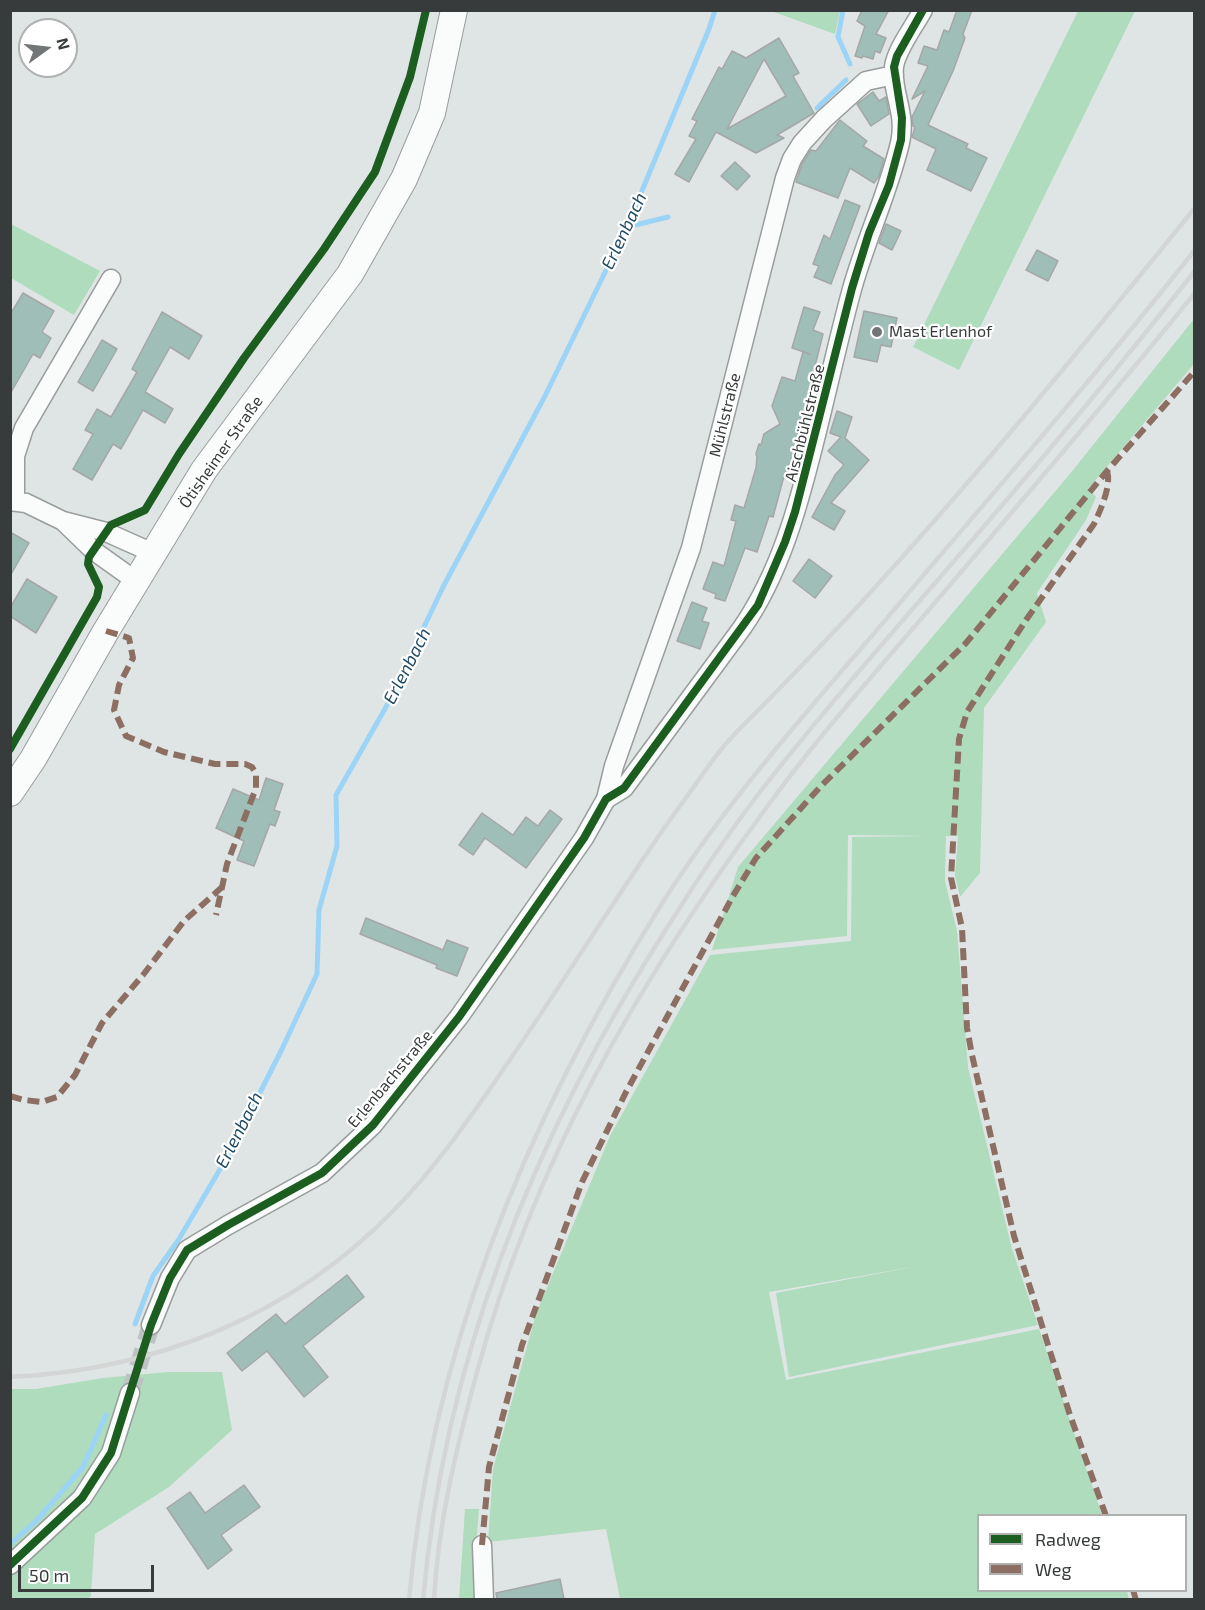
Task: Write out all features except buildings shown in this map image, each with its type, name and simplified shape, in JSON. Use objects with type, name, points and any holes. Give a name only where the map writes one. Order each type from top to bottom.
[{"type":"main road","name":"Ötisheimer Straße","points":[[10,793],[33,759],[136,581],[204,470],[350,274],[404,178],[432,113],[454,10]]},
{"type":"street","name":"Aischbühlstraße","points":[[606,799],[624,788],[742,628],[758,605],[785,542],[804,482],[852,288],[869,233],[889,185],[901,140],[902,118],[894,67],[897,56],[923,10]]},
{"type":"street","name":"Mühlstraße","points":[[606,799],[614,766],[691,548],[785,178],[792,159],[802,143],[824,118],[866,81],[894,75]]},
{"type":"street","points":[[111,279],[24,428],[17,444],[12,467],[13,501],[40,509],[63,521],[106,532],[153,553]]},
{"type":"street","points":[[63,521],[94,551],[136,581]]},
{"type":"street","name":"Erlenbachstraße","points":[[151,1325],[170,1278],[187,1250],[322,1173],[373,1125],[459,1017],[584,838],[606,799]]},
{"type":"street","points":[[10,1565],[82,1498],[111,1453],[130,1393]]},
{"type":"street","points":[[482,1545],[484,1599]]},
{"type":"green space","points":[[771,11],[840,11],[835,34]]},
{"type":"green space","points":[[1078,11],[1135,11],[959,370],[913,347]]},
{"type":"green space","points":[[11,224],[100,271],[74,315],[11,278]]},
{"type":"green space","points":[[1194,319],[1194,364],[1088,489],[1096,497],[1086,520],[1037,593],[1046,622],[984,708],[980,873],[960,897],[955,876],[958,836],[946,836],[945,881],[957,931],[968,1067],[1012,1249],[1038,1325],[789,1377],[776,1293],[918,1266],[769,1292],[786,1380],[1039,1329],[1102,1514],[977,1514],[977,1592],[1127,1592],[1129,1599],[620,1599],[606,1529],[488,1542],[493,1469],[536,1314],[610,1136],[710,955],[851,941],[852,837],[929,836],[848,835],[847,936],[712,950],[738,867],[1069,475]]},
{"type":"green space","points":[[168,1372],[222,1372],[232,1430],[169,1487],[95,1534],[91,1596],[87,1599],[11,1599],[10,1389],[36,1389],[103,1378]]},
{"type":"green space","points":[[465,1509],[479,1509],[476,1546],[478,1599],[459,1600]]},
{"type":"waterway","name":"Erlenbach","points":[[135,1324],[153,1276],[179,1239],[229,1154],[317,974],[319,910],[337,846],[336,795],[386,707],[443,587],[545,396],[627,227],[715,10]]},
{"type":"waterway","points":[[843,10],[838,37],[850,64]]},
{"type":"waterway","points":[[817,108],[846,80]]},
{"type":"waterway","points":[[627,227],[668,217]]},
{"type":"waterway","name":"Erlenbach","points":[[10,1544],[36,1521],[83,1467],[106,1415]]},
{"type":"tunnel","points":[[130,1393],[151,1325]]},
{"type":"railway","points":[[10,1377],[65,1372],[118,1363],[170,1349],[219,1330],[267,1307],[312,1279],[355,1246],[395,1209],[435,1163],[472,1114],[653,845],[720,751],[854,611],[919,538],[1078,352],[1194,209]]},
{"type":"railway","points":[[409,1600],[421,1505],[440,1412],[465,1321],[496,1232],[532,1144],[573,1059],[619,975],[691,860],[765,762],[1075,397],[1194,251]]},
{"type":"railway","points":[[423,1600],[435,1508],[452,1418],[476,1330],[506,1245],[540,1161],[580,1079],[624,998],[692,889],[756,797],[836,699],[1058,439],[1194,272]]},
{"type":"railway","points":[[434,1600],[444,1513],[456,1456],[477,1372],[500,1295],[528,1220],[559,1148],[632,1010],[717,876],[801,762],[1194,294]]},
{"type":"marked path","points":[[482,1545],[489,1467],[522,1345],[582,1182],[626,1092],[756,858],[821,786],[966,643],[1107,471],[1194,372]]},
{"type":"marked path","points":[[1105,1514],[1069,1412],[1014,1236],[967,1028],[962,928],[951,878],[959,739],[967,712],[1026,620],[1094,524],[1107,490],[1107,471]]},
{"type":"marked path","points":[[106,631],[129,638],[133,658],[119,685],[114,710],[126,736],[164,752],[215,764],[245,764],[252,767],[256,774],[256,788],[227,864],[216,915]]},
{"type":"marked path","points":[[10,1096],[42,1102],[57,1097],[75,1075],[102,1023],[143,975],[184,921],[221,888]]},
{"type":"marked path","points":[[1134,1592],[1136,1600]]},
{"type":"cycle path","points":[[10,749],[97,597],[99,587],[88,564],[89,557],[111,525],[145,510],[179,454],[244,358],[324,249],[375,172],[410,77],[426,10]]},
{"type":"cycle path","points":[[10,1565],[82,1498],[111,1453],[151,1325],[170,1278],[187,1250],[322,1173],[373,1125],[459,1017],[584,838],[606,799],[624,788],[758,605],[795,512],[852,288],[869,233],[889,185],[901,140],[902,118],[894,67],[897,56],[923,10]]},
{"type":"place","name":"Mast Erlenhof","points":[[877,332]]}]
